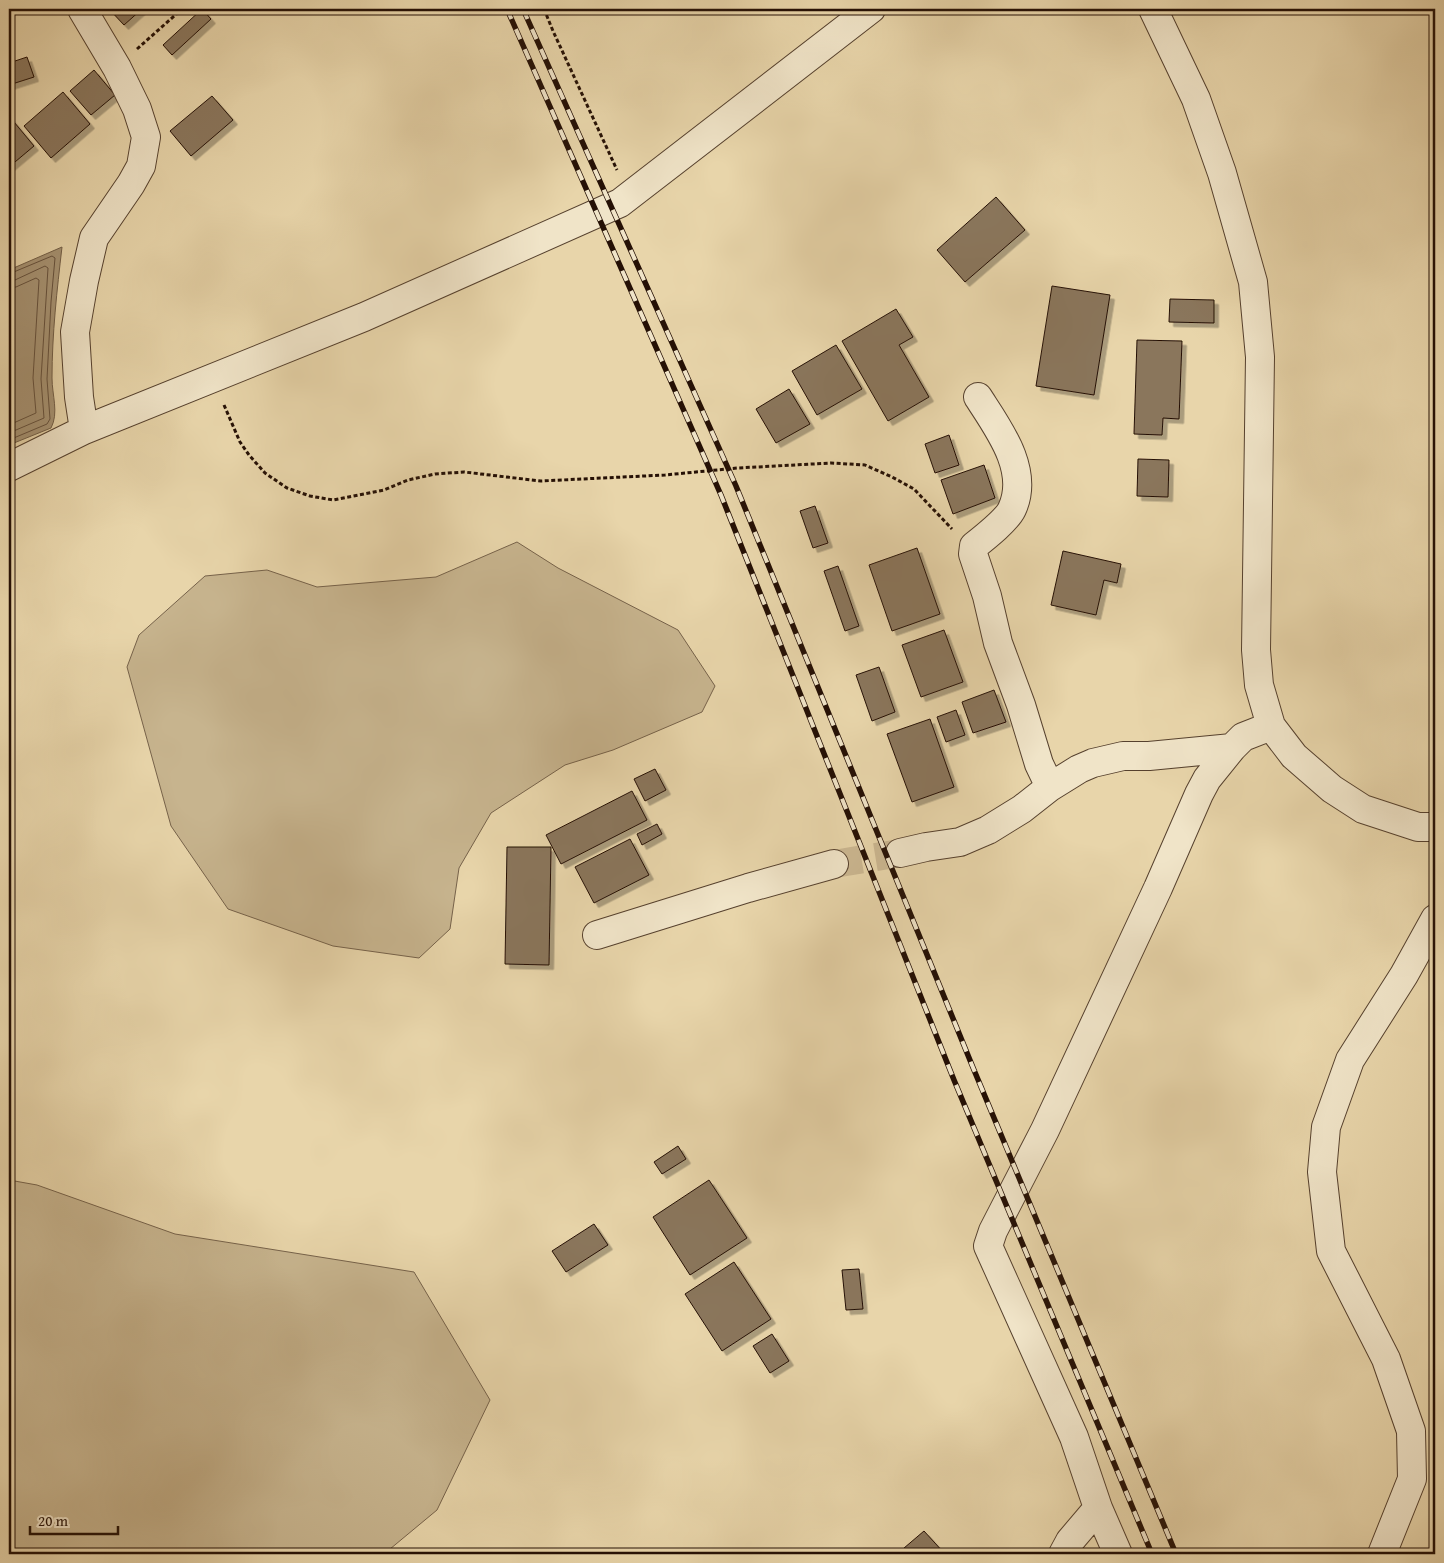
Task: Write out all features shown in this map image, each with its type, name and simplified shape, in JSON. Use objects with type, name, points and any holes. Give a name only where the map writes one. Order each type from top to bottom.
[{"type":"street","points":[[82,9],[117,68],[136,109],[146,137],[141,166],[126,192],[94,238],[84,281],[75,332],[79,397],[84,430]]},
{"type":"street","points":[[9,467],[84,430],[364,317],[620,203],[871,9]]},
{"type":"street","points":[[1153,9],[1196,99],[1222,173],[1252,282],[1260,357],[1256,650],[1259,685],[1271,726],[1294,756],[1332,790],[1363,808],[1418,827],[1435,827]]},
{"type":"street","points":[[978,396],[1004,439],[1016,465],[1017,491],[1012,510],[974,546],[973,554],[987,596],[998,643],[1040,764],[1050,787]]},
{"type":"street","points":[[1118,1554],[1098,1508],[1074,1436],[988,1246],[993,1231],[1044,1130],[1158,888],[1207,779],[1243,737],[1271,726]]},
{"type":"street","points":[[900,853],[960,842],[988,830],[1022,810],[1050,787],[1086,766],[1123,756],[1149,756],[1232,748]]},
{"type":"street","points":[[597,936],[748,888],[834,864]]},
{"type":"street","points":[[1382,1554],[1412,1479],[1411,1431],[1386,1359],[1331,1252],[1322,1172],[1326,1127],[1350,1060],[1404,975],[1435,919]]},
{"type":"street","points":[[1063,1554],[1070,1541],[1098,1508]]},
{"type":"path","points":[[117,68],[182,9]]},
{"type":"path","points":[[544,9],[619,176],[631,194]]},
{"type":"path","points":[[213,379],[240,442],[249,455],[265,473],[287,488],[310,496],[333,500],[384,490],[408,480],[435,474],[464,472],[541,481],[665,475],[822,463],[865,465],[914,489],[973,554]]},
{"type":"shaded area","points":[[517,542],[558,568],[678,630],[715,686],[702,712],[613,750],[565,765],[491,813],[459,868],[450,929],[419,958],[333,946],[228,909],[171,826],[127,667],[139,635],[205,576],[267,570],[317,587],[436,577]]},
{"type":"shaded area","points":[[9,1180],[37,1185],[175,1234],[414,1272],[490,1400],[437,1510],[384,1554],[9,1554]]},
{"type":"water","points":[[62,247],[53,345],[52,378],[55,416],[51,428],[9,445],[9,270]]},
{"type":"building","points":[[109,9],[142,9],[124,25]]},
{"type":"building","points":[[202,9],[211,19],[172,55],[163,45]]},
{"type":"building","points":[[27,57],[34,77],[9,85],[9,63]]},
{"type":"building","points":[[94,70],[115,95],[91,115],[70,91]]},
{"type":"building","points":[[63,92],[90,124],[51,158],[24,126]]},
{"type":"building","points":[[212,96],[233,120],[191,156],[170,131]]},
{"type":"building","points":[[9,116],[34,146],[9,167]]},
{"type":"building","points":[[996,197],[1025,230],[965,282],[937,250]]},
{"type":"building","points":[[1052,286],[1110,295],[1094,395],[1036,386]]},
{"type":"building","points":[[1170,299],[1214,300],[1214,323],[1169,322]]},
{"type":"building","points":[[896,309],[913,337],[899,345],[929,397],[888,421],[842,341]]},
{"type":"building","points":[[1137,340],[1182,341],[1179,419],[1163,418],[1162,435],[1134,434]]},
{"type":"building","points":[[836,345],[862,389],[817,415],[792,371]]},
{"type":"building","points":[[789,389],[810,424],[776,443],[756,409]]},
{"type":"building","points":[[949,435],[959,465],[935,473],[925,444]]},
{"type":"building","points":[[1138,459],[1169,460],[1168,497],[1137,496]]},
{"type":"building","points":[[984,465],[995,498],[953,514],[941,480]]},
{"type":"building","points":[[815,506],[828,543],[813,548],[800,511]]},
{"type":"building","points":[[917,548],[940,614],[892,631],[869,565]]},
{"type":"building","points":[[1063,551],[1121,564],[1117,583],[1104,580],[1096,615],[1051,605]]},
{"type":"building","points":[[838,566],[859,626],[845,631],[824,571]]},
{"type":"building","points":[[944,630],[963,682],[921,697],[902,645]]},
{"type":"building","points":[[879,667],[895,712],[872,721],[856,675]]},
{"type":"building","points":[[994,690],[1006,722],[973,733],[962,702]]},
{"type":"building","points":[[956,710],[965,735],[946,742],[937,717]]},
{"type":"building","points":[[930,719],[954,787],[912,802],[887,734]]},
{"type":"building","points":[[655,769],[666,790],[645,801],[634,779]]},
{"type":"building","points":[[632,791],[647,820],[561,864],[546,835]]},
{"type":"building","points":[[657,824],[662,834],[642,845],[637,834]]},
{"type":"building","points":[[630,839],[649,875],[594,903],[575,867]]},
{"type":"building","points":[[507,847],[551,847],[549,965],[505,964]]},
{"type":"building","points":[[678,1146],[686,1159],[662,1174],[654,1162]]},
{"type":"building","points":[[709,1180],[747,1238],[690,1275],[653,1217]]},
{"type":"building","points":[[594,1224],[608,1245],[566,1272],[552,1251]]},
{"type":"building","points":[[734,1262],[771,1319],[722,1351],[685,1294]]},
{"type":"building","points":[[859,1269],[863,1309],[846,1310],[842,1270]]},
{"type":"building","points":[[772,1334],[789,1361],[770,1373],[753,1346]]},
{"type":"building","points":[[924,1531],[945,1554],[897,1554]]},
{"type":"tunnel","points":[[834,864],[900,853]]},
{"type":"railway","points":[[507,9],[721,495],[954,1080],[1152,1554]]},
{"type":"railway","points":[[523,9],[736,486],[974,1070],[1176,1554]]}]
